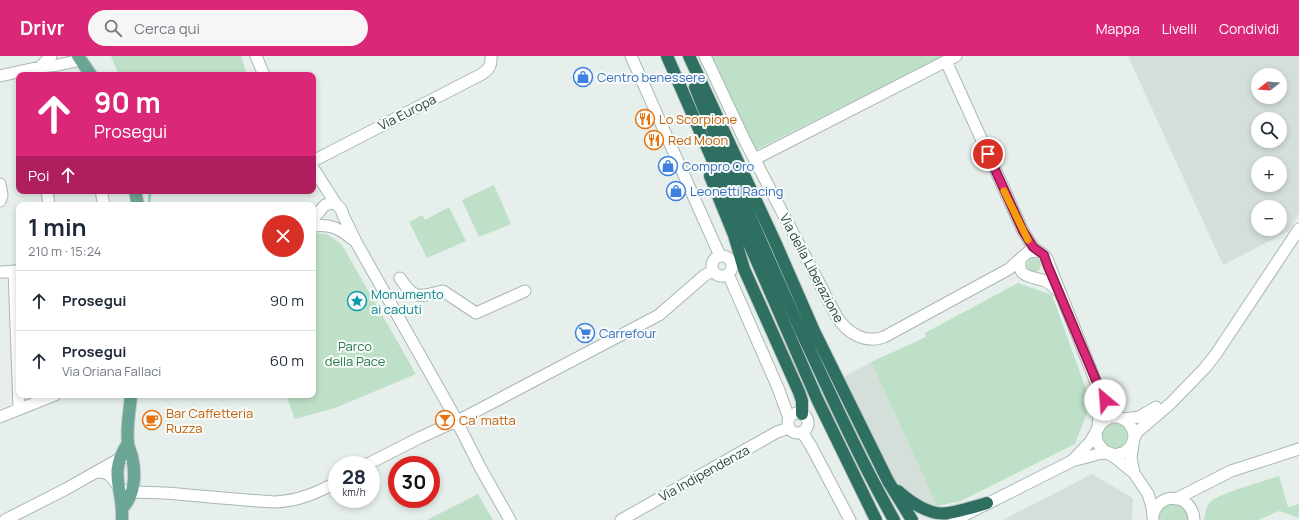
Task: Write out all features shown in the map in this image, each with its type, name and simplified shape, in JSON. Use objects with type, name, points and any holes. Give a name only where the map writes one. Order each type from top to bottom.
[{"type":"highway","points":[[661,56],[734,235],[744,269],[800,392],[802,401],[794,418]]},
{"type":"highway","points":[[667,56],[818,401],[876,520]]},
{"type":"highway","points":[[683,56],[722,154],[764,251],[832,398],[894,520]]},
{"type":"highway","points":[[689,56],[776,244],[814,331],[888,481],[912,520]]},
{"type":"highway","points":[[888,481],[910,502],[921,507],[946,514],[987,503]]},
{"type":"main road","points":[[79,58],[89,72]]},
{"type":"main road","points":[[123,507],[128,501],[132,491],[134,479],[133,460],[128,443],[131,398]]},
{"type":"main road","points":[[122,520],[123,507],[118,486],[117,472],[119,459],[128,443]]},
{"type":"street","points":[[40,67],[52,56]]},
{"type":"street","points":[[256,56],[263,72]]},
{"type":"street","name":"Via Europa","points":[[316,159],[482,74],[488,70],[491,63],[491,56]]},
{"type":"street","points":[[631,56],[720,256]]},
{"type":"street","name":"Via della Liberazione","points":[[705,56],[754,159],[837,317],[848,330],[855,335],[864,339],[873,340],[884,337],[1014,266],[1023,256]]},
{"type":"street","points":[[18,72],[58,65],[79,58]]},
{"type":"street","points":[[754,159],[951,59],[1023,231],[1030,244],[1036,251],[1044,255],[1098,385],[1109,407],[1129,423],[1132,428],[1134,433],[1131,458],[1134,473]]},
{"type":"street","points":[[0,76],[16,72]]},
{"type":"street","points":[[316,173],[336,204],[341,209],[356,242],[457,421],[480,470],[510,520]]},
{"type":"street","points":[[316,173],[318,212],[320,219],[356,242]]},
{"type":"street","points":[[0,184],[2,194],[0,201]]},
{"type":"street","points":[[318,212],[328,203],[336,204]]},
{"type":"street","points":[[316,226],[329,226],[340,222],[343,215]]},
{"type":"street","points":[[955,520],[1072,460],[1098,453],[1116,455],[1129,448],[1137,432],[1170,404],[1204,368],[1220,348],[1299,229]]},
{"type":"street","points":[[1023,231],[1025,244],[1020,267],[1029,276],[1050,284],[1060,293]]},
{"type":"street","points":[[1023,256],[1028,252],[1036,251]]},
{"type":"street","points":[[720,256],[727,257],[732,263],[732,271],[728,274],[720,276],[713,271],[713,262],[720,256]]},
{"type":"street","points":[[1029,276],[1042,276],[1047,268],[1047,264]]},
{"type":"street","points":[[0,272],[16,271]]},
{"type":"street","points":[[380,458],[457,421],[660,315],[705,275],[713,271]]},
{"type":"street","points":[[728,274],[778,388],[794,418],[793,432],[804,430]]},
{"type":"street","name":"Via della Liberazione","points":[[995,277],[1008,274],[1029,276]]},
{"type":"street","points":[[400,278],[413,293],[422,296],[443,291],[476,313],[525,291]]},
{"type":"street","points":[[1098,385],[1100,406],[1096,438],[1098,444],[1102,450],[1134,473],[1144,487],[1151,504],[1153,519]]},
{"type":"street","points":[[1072,460],[1090,442],[1097,429],[1106,419],[1113,417],[1135,418],[1143,415],[1180,392]]},
{"type":"street","points":[[19,398],[19,408]]},
{"type":"street","points":[[0,417],[47,398]]},
{"type":"street","points":[[794,418],[807,419],[804,430],[850,520]]},
{"type":"street","name":"Via Indipendenza","points":[[621,520],[777,432],[794,418]]},
{"type":"street","points":[[1153,519],[1156,507],[1162,502],[1172,499],[1231,471],[1299,449]]},
{"type":"street","points":[[5,520],[119,459],[127,457],[133,460]]},
{"type":"street","points":[[97,472],[105,472],[110,475],[123,490],[282,502],[309,496],[328,486]]},
{"type":"street","points":[[1194,519],[1197,496],[1206,483]]},
{"type":"street","points":[[1144,487],[1172,499],[1182,500],[1189,506],[1194,519]]},
{"type":"street","points":[[968,520],[987,503]]},
{"type":"shaded area","points":[[1128,56],[1299,56],[1299,213],[1287,232],[1287,200],[1251,200],[1251,236],[1279,236],[1223,265]]},
{"type":"shaded area","points":[[871,362],[937,506],[916,500],[890,476],[842,378]]},
{"type":"shaded area","points":[[1092,474],[1133,498],[1132,520],[1003,520]]},
{"type":"green space","points":[[241,56],[246,72],[118,72],[111,57]]},
{"type":"green space","points":[[712,56],[944,56],[756,150]]},
{"type":"green space","points":[[494,185],[511,224],[479,237],[462,200]]},
{"type":"green space","points":[[449,207],[466,241],[427,258],[409,222],[422,215],[425,220]]},
{"type":"green space","name":"Parco della Pace","points":[[316,233],[327,234],[342,245],[416,374],[335,408],[295,419],[287,398],[316,398]]},
{"type":"green space","points":[[1031,258],[1037,258],[1041,262],[1041,268],[1037,272],[1031,272],[1027,268],[1027,262]]},
{"type":"green space","points":[[1018,283],[1052,295],[1091,403],[1075,444],[961,501],[937,506],[871,362],[926,337],[925,333]]},
{"type":"green space","points":[[1114,423],[1123,427],[1127,436],[1123,445],[1114,449],[1105,445],[1101,436],[1105,427]]},
{"type":"green space","points":[[1279,476],[1288,507],[1299,504],[1299,518],[1279,511],[1258,520],[1204,520],[1210,502],[1215,499],[1232,491]]},
{"type":"green space","points":[[478,494],[493,520],[427,520]]},
{"type":"green space","points":[[1171,504],[1181,506],[1189,520],[1158,520],[1159,514],[1162,510]]},
{"type":"waterway","points":[[149,202],[150,194]]},
{"type":"slow traffic","points":[[1004,191],[1028,240]]},
{"type":"place","name":"Centro benessere","points":[[583,77]]},
{"type":"place","name":"Lo Scorpione","points":[[645,119]]},
{"type":"place","name":"Red Moon","points":[[654,140]]},
{"type":"place","name":"Compro Oro","points":[[668,166]]},
{"type":"place","name":"Leonetti Racing","points":[[676,191]]},
{"type":"place","name":"Monumento ai caduti","points":[[357,301]]},
{"type":"place","name":"Carrefour","points":[[585,333]]},
{"type":"place","name":"Bar Caffetteria Ruzza","points":[[152,420]]},
{"type":"place","name":"Ca' matta","points":[[445,420]]},
{"type":"route","points":[[988,154],[1030,244],[1036,251],[1041,252],[1047,259],[1047,264],[1105,400]]}]
